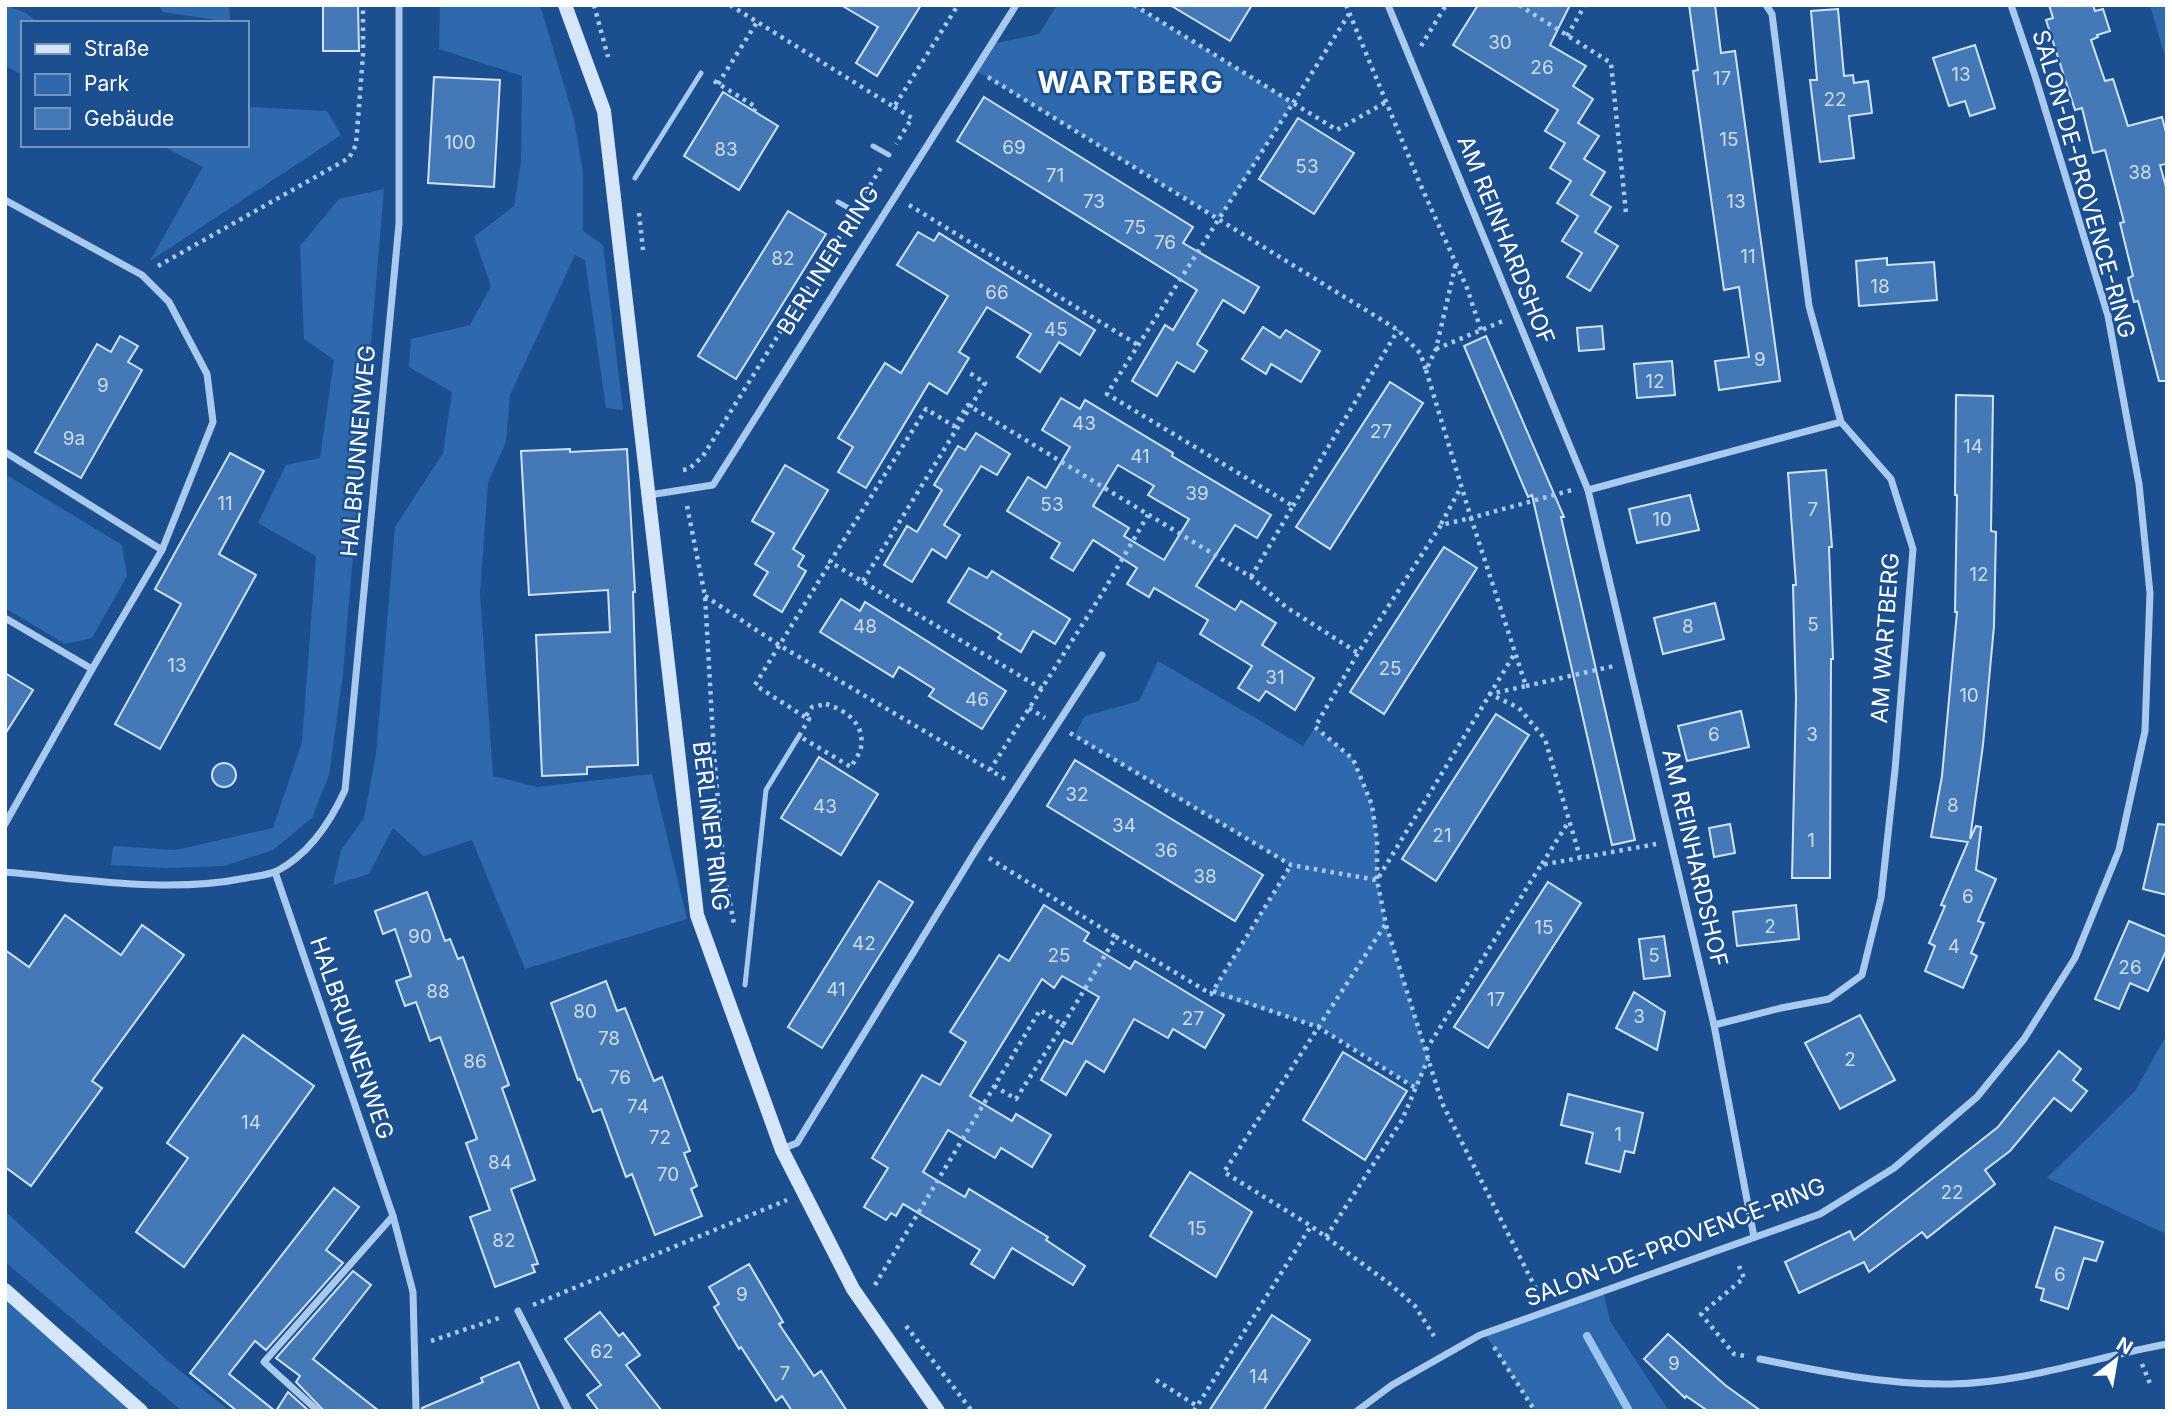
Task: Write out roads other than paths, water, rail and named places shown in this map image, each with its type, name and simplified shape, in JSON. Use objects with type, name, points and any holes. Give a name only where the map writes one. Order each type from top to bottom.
[{"type":"street","name":"HALBRUNNENWEG","points":[[5,872],[147,885],[214,884],[275,872],[298,856],[324,827],[333,816],[345,790],[399,224],[399,5]]},
{"type":"street","name":"BERLINER RING","points":[[565,5],[604,111],[697,915],[782,1150],[853,1289],[938,1411]]},
{"type":"street","name":"BERLINER RING","points":[[649,495],[713,485],[1016,5]]},
{"type":"street","name":"AM REINHARDSHOF","points":[[1388,5],[1584,489],[1714,1025],[1754,1237]]},
{"type":"street","name":"AM WARTBERG","points":[[1714,1025],[1829,999],[1862,975],[1881,898],[1895,770],[1913,549],[1891,479],[1842,422],[1809,306],[1772,15],[1766,5]]},
{"type":"street","name":"SALON-DE-PROVENCE-RING","points":[[1357,1411],[1392,1385],[1485,1334],[1820,1213],[1894,1168],[1977,1097],[2024,1039],[2075,958],[2119,850],[2145,731],[2150,593],[2134,458],[2108,316],[2011,5]]},
{"type":"street","points":[[5,200],[142,275],[169,302],[207,374],[213,422],[162,550],[5,824]]},
{"type":"street","points":[[1584,489],[1842,422]]},
{"type":"street","points":[[5,452],[162,550]]},
{"type":"street","points":[[5,618],[92,669]]},
{"type":"street","points":[[782,1150],[797,1143],[976,850],[1102,655]]},
{"type":"street","name":"HALBRUNNENWEG","points":[[275,872],[393,1216],[413,1292],[416,1411]]},
{"type":"street","points":[[318,1411],[264,1362],[393,1216]]},
{"type":"street","points":[[5,1290],[141,1411]]},
{"type":"street","points":[[518,1311],[569,1411]]},
{"type":"street","points":[[1759,1359],[1852,1378],[1951,1384],[2019,1377],[2167,1344]]},
{"type":"lane","points":[[635,178],[701,73]]},
{"type":"lane","points":[[873,146],[889,155]]},
{"type":"lane","points":[[838,202],[855,211]]},
{"type":"lane","points":[[745,985],[766,790],[802,737]]},
{"type":"waterway","points":[[1587,1336],[1629,1411]]},
{"type":"district","name":"WARTBERG","points":[[1131,82]]}]
